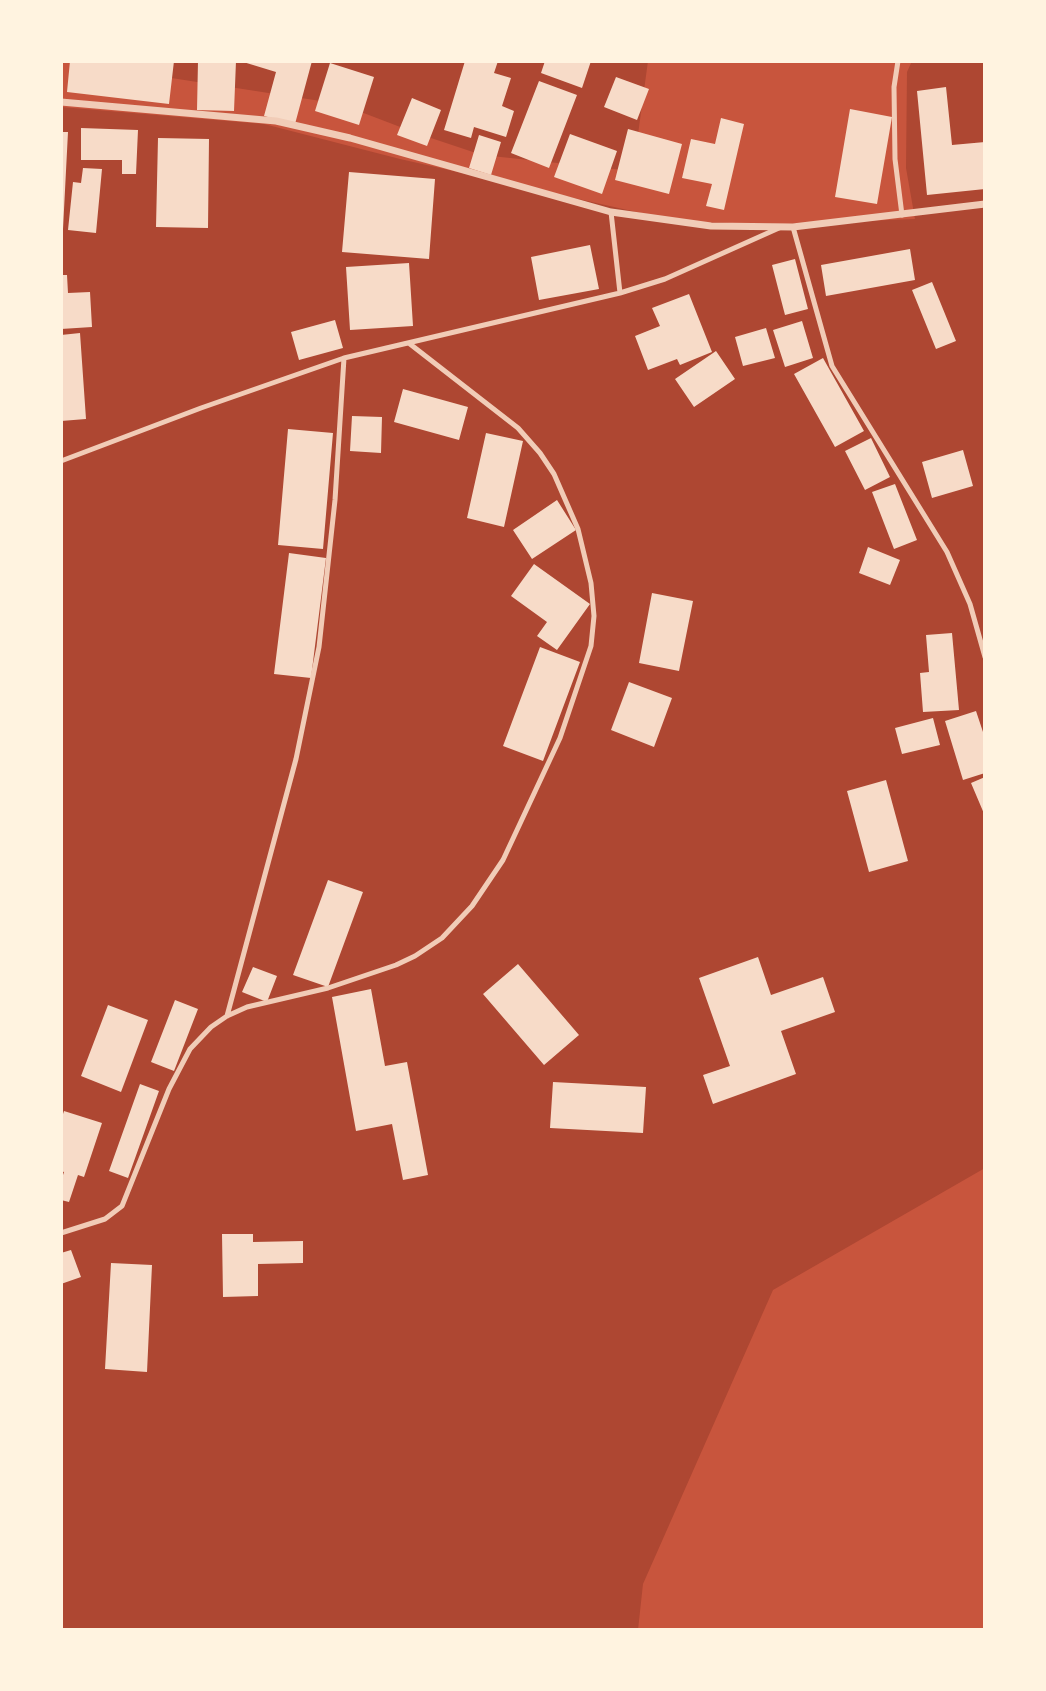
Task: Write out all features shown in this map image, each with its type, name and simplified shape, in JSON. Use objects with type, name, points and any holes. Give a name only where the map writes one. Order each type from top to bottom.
[{"type":"street","points":[[61,102],[289,124],[361,141],[611,212],[711,226],[793,227],[985,204]]},
{"type":"lane","points":[[898,61],[894,87],[895,159],[902,216]]},
{"type":"lane","points":[[611,212],[620,293]]},
{"type":"lane","points":[[793,227],[832,366],[947,552],[970,604],[985,657]]},
{"type":"lane","points":[[61,461],[344,358],[620,293],[665,279],[779,228]]},
{"type":"lane","points":[[61,1233],[105,1219],[122,1206],[169,1089],[190,1049],[199,1038],[227,1016],[247,1007],[328,988],[396,965],[442,938],[472,906],[503,860],[560,738],[591,646],[594,616],[591,583],[578,528],[554,474],[518,428],[410,344]]},
{"type":"lane","points":[[227,1016],[296,760],[319,647],[335,500],[344,358]]},
{"type":"shaded area","points":[[61,61],[648,61],[633,171],[482,155],[340,104]]},
{"type":"shaded area","points":[[912,61],[985,61],[985,1168],[773,1290],[643,1584],[638,1630],[61,1630],[61,107],[264,124],[400,159],[681,222],[784,224],[915,219],[906,168],[907,72]]},
{"type":"building","points":[[70,61],[174,61],[169,104],[67,92]]},
{"type":"building","points":[[198,61],[236,61],[234,111],[197,110]]},
{"type":"building","points":[[240,61],[312,61],[295,124],[264,116],[276,72]]},
{"type":"building","points":[[465,61],[498,61],[494,73],[511,78],[502,106],[514,111],[506,137],[474,127],[471,138],[444,130]]},
{"type":"building","points":[[545,61],[591,61],[582,88],[541,73]]},
{"type":"building","points":[[330,63],[374,77],[359,125],[315,111]]},
{"type":"building","points":[[616,77],[649,89],[637,120],[604,107]]},
{"type":"building","points":[[539,81],[577,95],[549,168],[511,153]]},
{"type":"building","points":[[946,87],[952,145],[985,142],[985,189],[927,195],[917,91]]},
{"type":"building","points":[[412,98],[441,110],[427,146],[397,135]]},
{"type":"building","points":[[850,109],[892,117],[877,204],[835,197]]},
{"type":"building","points":[[721,118],[744,124],[724,210],[706,206],[712,184],[682,178],[691,139],[715,144]]},
{"type":"building","points":[[81,128],[138,130],[136,174],[122,174],[122,160],[81,160]]},
{"type":"building","points":[[628,129],[682,144],[669,194],[615,180]]},
{"type":"building","points":[[61,132],[68,132],[63,229],[61,229]]},
{"type":"building","points":[[570,134],[617,151],[602,194],[554,177]]},
{"type":"building","points":[[479,135],[501,142],[491,175],[469,168]]},
{"type":"building","points":[[158,138],[209,139],[208,228],[156,227]]},
{"type":"building","points":[[83,168],[102,169],[96,233],[68,230],[73,182],[81,183]]},
{"type":"building","points":[[349,172],[435,179],[429,259],[342,252]]},
{"type":"building","points":[[590,245],[599,289],[539,300],[531,257]]},
{"type":"building","points":[[910,249],[915,280],[826,296],[821,265]]},
{"type":"building","points":[[795,259],[808,309],[785,315],[772,265]]},
{"type":"building","points":[[409,263],[413,326],[350,330],[346,267]]},
{"type":"building","points":[[61,275],[67,275],[68,293],[90,292],[92,327],[61,329]]},
{"type":"building","points":[[932,282],[956,341],[936,349],[912,290]]},
{"type":"building","points":[[689,294],[712,352],[680,365],[677,359],[648,370],[635,336],[660,326],[652,308]]},
{"type":"building","points":[[335,320],[343,348],[299,360],[291,332]]},
{"type":"building","points":[[802,321],[813,358],[785,367],[773,330]]},
{"type":"building","points":[[766,328],[775,358],[743,366],[735,337]]},
{"type":"building","points":[[80,333],[86,419],[61,421],[61,335]]},
{"type":"building","points":[[716,351],[735,379],[694,407],[675,379]]},
{"type":"building","points":[[823,358],[864,431],[835,447],[794,374]]},
{"type":"building","points":[[403,389],[468,407],[459,440],[394,422]]},
{"type":"building","points":[[352,416],[382,417],[381,453],[350,451]]},
{"type":"building","points":[[288,429],[333,433],[323,549],[278,545]]},
{"type":"building","points":[[486,433],[523,441],[504,527],[467,518]]},
{"type":"building","points":[[871,438],[890,477],[865,490],[845,451]]},
{"type":"building","points":[[963,450],[973,486],[932,498],[922,462]]},
{"type":"building","points":[[895,484],[917,540],[894,549],[872,492]]},
{"type":"building","points":[[557,500],[576,530],[532,559],[513,530]]},
{"type":"building","points":[[868,547],[900,560],[890,585],[859,573]]},
{"type":"building","points":[[289,553],[326,558],[311,678],[274,674]]},
{"type":"building","points":[[534,564],[590,604],[557,650],[537,636],[547,622],[511,596]]},
{"type":"building","points":[[652,593],[693,601],[679,671],[639,663]]},
{"type":"building","points":[[952,633],[959,710],[923,712],[920,673],[929,672],[926,635]]},
{"type":"building","points":[[540,647],[580,662],[543,761],[503,746]]},
{"type":"building","points":[[629,682],[672,698],[654,747],[611,730]]},
{"type":"building","points":[[976,711],[985,738],[985,773],[963,780],[945,721]]},
{"type":"building","points":[[933,718],[940,745],[902,754],[895,728]]},
{"type":"building","points":[[985,777],[985,816],[971,783]]},
{"type":"building","points":[[886,780],[908,861],[869,872],[847,791]]},
{"type":"building","points":[[328,880],[363,892],[328,987],[293,975]]},
{"type":"building","points":[[758,957],[771,995],[823,977],[835,1012],[781,1031],[796,1074],[713,1104],[703,1075],[730,1066],[699,978]]},
{"type":"building","points":[[518,964],[579,1035],[544,1065],[483,994]]},
{"type":"building","points":[[253,967],[277,976],[267,1002],[242,992]]},
{"type":"building","points":[[371,989],[385,1066],[407,1062],[428,1175],[403,1180],[392,1124],[356,1131],[332,997]]},
{"type":"building","points":[[175,1000],[198,1009],[174,1071],[151,1062]]},
{"type":"building","points":[[108,1005],[148,1020],[121,1092],[81,1076]]},
{"type":"building","points":[[553,1082],[646,1087],[643,1133],[550,1128]]},
{"type":"building","points":[[140,1084],[159,1091],[128,1178],[109,1171]]},
{"type":"building","points":[[64,1111],[102,1123],[84,1177],[78,1175],[69,1202],[61,1200],[64,1172],[61,1171],[61,1120]]},
{"type":"building","points":[[222,1234],[253,1234],[253,1242],[303,1241],[303,1263],[258,1264],[258,1296],[223,1297]]},
{"type":"building","points":[[71,1250],[81,1277],[61,1284],[61,1253]]},
{"type":"building","points":[[111,1263],[152,1265],[147,1372],[105,1369]]}]
